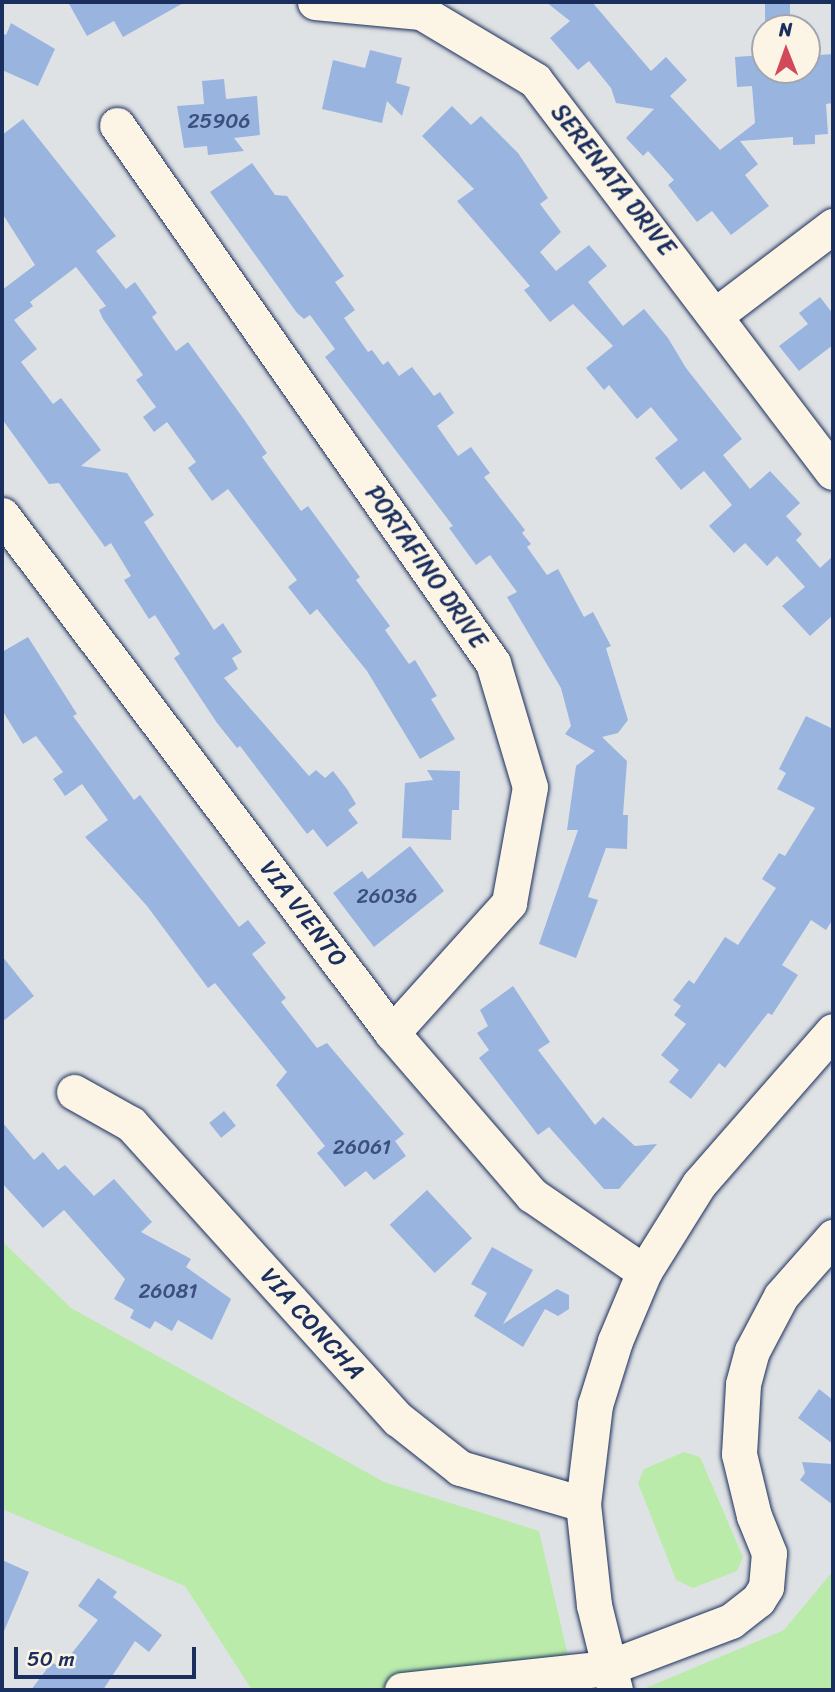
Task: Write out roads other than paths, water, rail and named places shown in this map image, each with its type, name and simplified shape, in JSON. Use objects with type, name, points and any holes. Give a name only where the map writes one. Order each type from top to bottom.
[{"type":"street","name":"SERENATA DRIVE","points":[[315,2],[421,12],[536,80],[717,314],[833,472]]},
{"type":"street","name":"PORTAFINO DRIVE","points":[[117,125],[493,663],[530,787],[509,903],[392,1032]]},
{"type":"street","points":[[717,314],[833,226]]},
{"type":"street","name":"VIA VIENTO","points":[[2,515],[392,1032],[532,1195],[644,1272]]},
{"type":"street","points":[[611,1679],[594,1605],[583,1504],[595,1405],[644,1272],[699,1184],[833,1031]]},
{"type":"street","name":"VIA CONCHA","points":[[74,1092],[131,1124],[398,1419],[460,1468],[583,1504]]},
{"type":"street","points":[[401,1690],[611,1679],[731,1620],[758,1600],[766,1587],[769,1553],[754,1516],[739,1454],[743,1384],[752,1351],[780,1296],[833,1237]]}]
